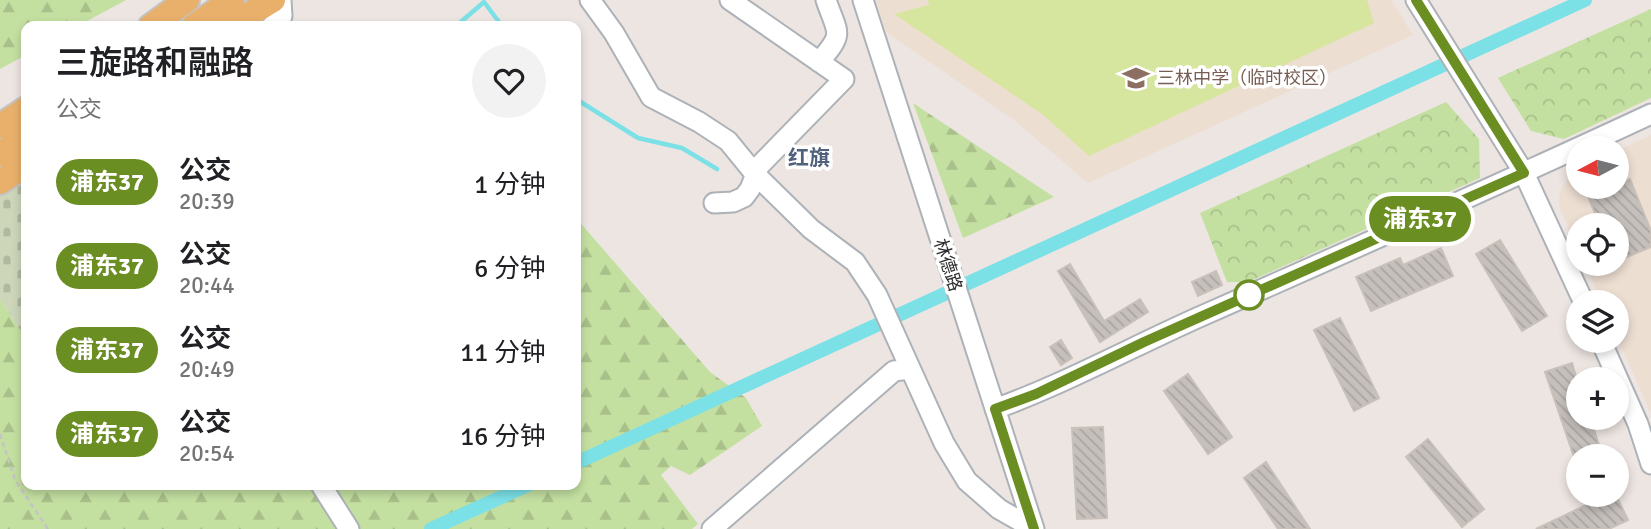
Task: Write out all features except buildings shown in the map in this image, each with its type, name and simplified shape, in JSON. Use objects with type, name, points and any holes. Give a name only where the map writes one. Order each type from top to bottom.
[{"type":"main road","points":[[158,21],[187,0]]},
{"type":"main road","points":[[201,21],[232,0]]},
{"type":"main road","points":[[238,21],[273,0]]},
{"type":"main road","points":[[0,125],[21,112]]},
{"type":"main road","points":[[0,154],[21,140]]},
{"type":"main road","points":[[0,182],[21,168]]},
{"type":"street","points":[[277,21],[282,16],[281,0]]},
{"type":"street","points":[[590,0],[614,33],[651,97],[699,122],[728,142],[755,174],[811,229],[855,262],[877,295],[944,443],[967,481],[999,509],[1034,529]]},
{"type":"street","points":[[714,203],[733,202],[744,197],[759,166],[844,79],[730,0]]},
{"type":"street","points":[[820,62],[837,42],[838,35],[826,0]]},
{"type":"street","points":[[1416,0],[1524,173],[1578,290]]},
{"type":"street","name":"林德路","points":[[866,8],[1034,529]]},
{"type":"street","points":[[995,409],[1036,394],[1144,342],[1651,114]]},
{"type":"street","points":[[1606,353],[1638,424],[1651,464]]},
{"type":"street","points":[[712,529],[894,371],[909,369]]},
{"type":"street","points":[[324,490],[349,529]]},
{"type":"path","points":[[0,434],[15,480],[21,489]]},
{"type":"path","points":[[22,490],[48,529]]},
{"type":"shaded area","name":"三林中学（临时校区）","points":[[876,0],[1391,0],[1413,35],[1088,183],[1014,120],[886,32]]},
{"type":"shaded area","points":[[1651,135],[1651,414],[1624,353],[1629,353],[1629,290],[1596,290],[1590,276],[1629,276],[1629,213],[1566,213],[1566,222],[1559,206],[1560,191],[1566,182],[1566,200],[1629,200],[1629,145]]},
{"type":"green space","points":[[0,0],[126,0],[87,21],[21,21],[21,58],[0,69]]},
{"type":"green space","name":"三林中学（临时校区）","points":[[928,0],[1367,0],[1374,23],[1089,156],[1042,114],[894,14],[929,5]]},
{"type":"green space","points":[[1651,9],[1651,98],[1564,139],[1531,131],[1498,78]]},
{"type":"green space","points":[[1446,102],[1479,139],[1480,178],[1248,282],[1227,282],[1200,213]]},
{"type":"green space","points":[[913,103],[1054,197],[963,238]]},
{"type":"green space","points":[[21,181],[21,331],[0,299],[0,195]]},
{"type":"green space","points":[[581,224],[710,372],[746,398],[762,426],[690,475],[671,466],[661,475],[698,524],[692,529],[0,529],[0,299],[21,331],[21,490],[581,490]]},
{"type":"waterway","points":[[581,461],[1585,0]]},
{"type":"waterway","points":[[462,21],[484,2],[498,21]]},
{"type":"waterway","points":[[581,102],[638,138],[682,148],[717,169]]},
{"type":"waterway","points":[[431,529],[517,490]]},
{"type":"bus line","name":"浦东37","points":[[1034,529],[995,409],[1036,394],[1144,342],[1524,173],[1416,0]]},
{"type":"place","name":"三林中学（临时校区）","points":[[1136,78]]},
{"type":"district","name":"红旗","points":[[809,158]]}]
